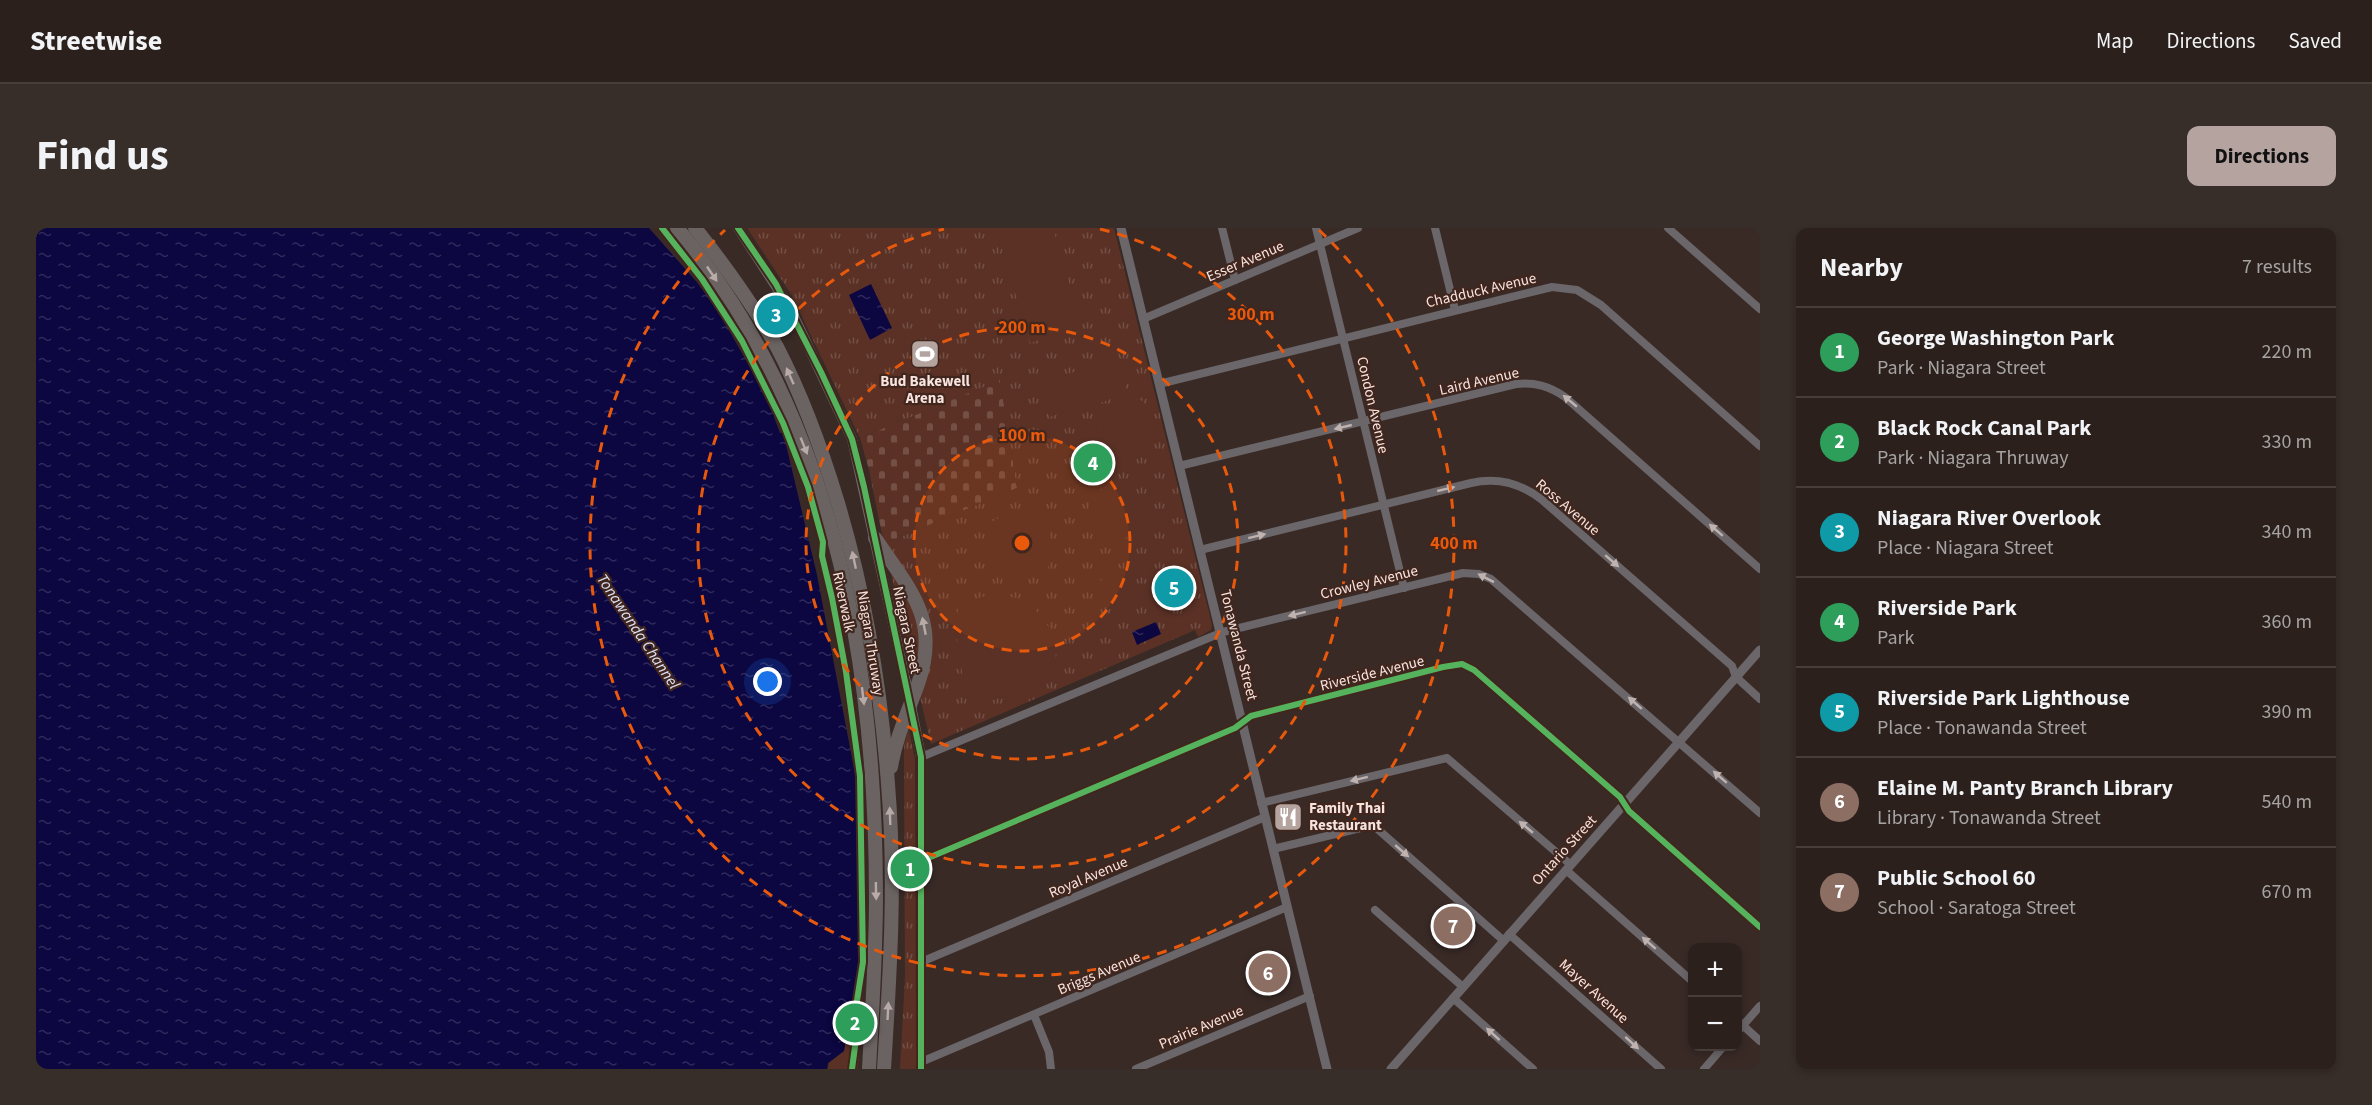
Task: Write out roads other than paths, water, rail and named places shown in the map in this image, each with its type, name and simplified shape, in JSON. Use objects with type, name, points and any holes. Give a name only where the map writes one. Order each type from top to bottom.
[{"type":"highway","name":"Niagara Thruway","points":[[677,228],[705,262],[725,292],[778,387],[800,435],[819,486],[850,606],[858,650],[874,813],[876,952],[869,1069]]},
{"type":"highway","name":"Niagara Thruway","points":[[694,228],[777,347],[820,444],[851,547],[867,621],[888,784],[892,893],[884,1069]]},
{"type":"highway","points":[[875,538],[917,602],[926,631],[927,645],[922,670],[896,741],[888,784]]},
{"type":"main road","name":"Niagara Street","points":[[738,228],[790,308],[849,429],[875,538],[921,756],[921,1066]]},
{"type":"street","name":"Tonawanda Street","points":[[1121,228],[1327,1069]]},
{"type":"street","points":[[1222,228],[1235,280]]},
{"type":"street","name":"Condon Avenue","points":[[1316,228],[1404,588]]},
{"type":"street","name":"Esser Avenue","points":[[1143,319],[1358,228]]},
{"type":"street","points":[[1435,228],[1455,310]]},
{"type":"street","points":[[1668,228],[1760,309]]},
{"type":"street","name":"Chadduck Avenue","points":[[1159,384],[1552,287],[1567,288],[1584,292],[1760,446]]},
{"type":"street","name":"Laird Avenue","points":[[1179,466],[1516,384],[1535,384],[1565,397],[1760,569]]},
{"type":"street","name":"Ross Avenue","points":[[1200,550],[1482,480],[1504,481],[1524,488],[1541,499],[1732,666],[1736,677],[1760,699]]},
{"type":"street","name":"Crowley Avenue","points":[[921,756],[1220,634],[1463,573],[1479,574],[1491,579],[1760,813]]},
{"type":"street","name":"Ontario Street","points":[[1396,1067],[1453,998],[1760,650]]},
{"type":"street","name":"Riverside Avenue","points":[[921,861],[1235,729],[1251,716],[1462,664],[1474,670],[1620,797],[1629,811],[1760,927]]},
{"type":"street","points":[[1261,803],[1447,758],[1688,977]]},
{"type":"street","name":"Royal Avenue","points":[[921,962],[1265,817]]},
{"type":"street","name":"Mayer Avenue","points":[[1273,849],[1373,825],[1661,1069]]},
{"type":"street","name":"Briggs Avenue","points":[[921,1066],[1287,907]]},
{"type":"street","points":[[1375,910],[1463,987]]},
{"type":"street","name":"Prairie Avenue","points":[[1136,1069],[1310,996]]},
{"type":"street","points":[[1453,998],[1533,1069]]},
{"type":"street","points":[[1742,1023],[1760,1006]]},
{"type":"street","points":[[1034,1015],[1049,1052],[1051,1069]]},
{"type":"street","points":[[1742,1028],[1760,1041]]},
{"type":"street","points":[[1704,1069],[1720,1051]]},
{"type":"water","name":"Tonawanda Channel","points":[[36,228],[649,228],[696,281],[718,311],[777,415],[774,417],[780,433],[783,432],[817,575],[856,779],[858,972],[844,1051],[828,1063],[827,1069],[36,1069]]},
{"type":"water","points":[[871,284],[892,328],[870,340],[849,295]]},
{"type":"water","points":[[1156,622],[1161,634],[1137,645],[1132,632]]},
{"type":"place","name":"Niagara River Overlook","points":[[776,315]]},
{"type":"place","name":"Bud Bakewell Arena","points":[[925,354]]},
{"type":"place","name":"Riverside Park","points":[[1093,463]]},
{"type":"place","name":"Riverside Park Lighthouse","points":[[1174,588]]},
{"type":"place","name":"Family Thai Restaurant","points":[[1288,817]]},
{"type":"place","name":"George Washington Park","points":[[910,869]]},
{"type":"place","name":"Public School 60","points":[[1453,926]]},
{"type":"place","name":"Elaine M. Panty Branch Library","points":[[1268,973]]},
{"type":"place","name":"Black Rock Canal Park","points":[[855,1023]]}]
